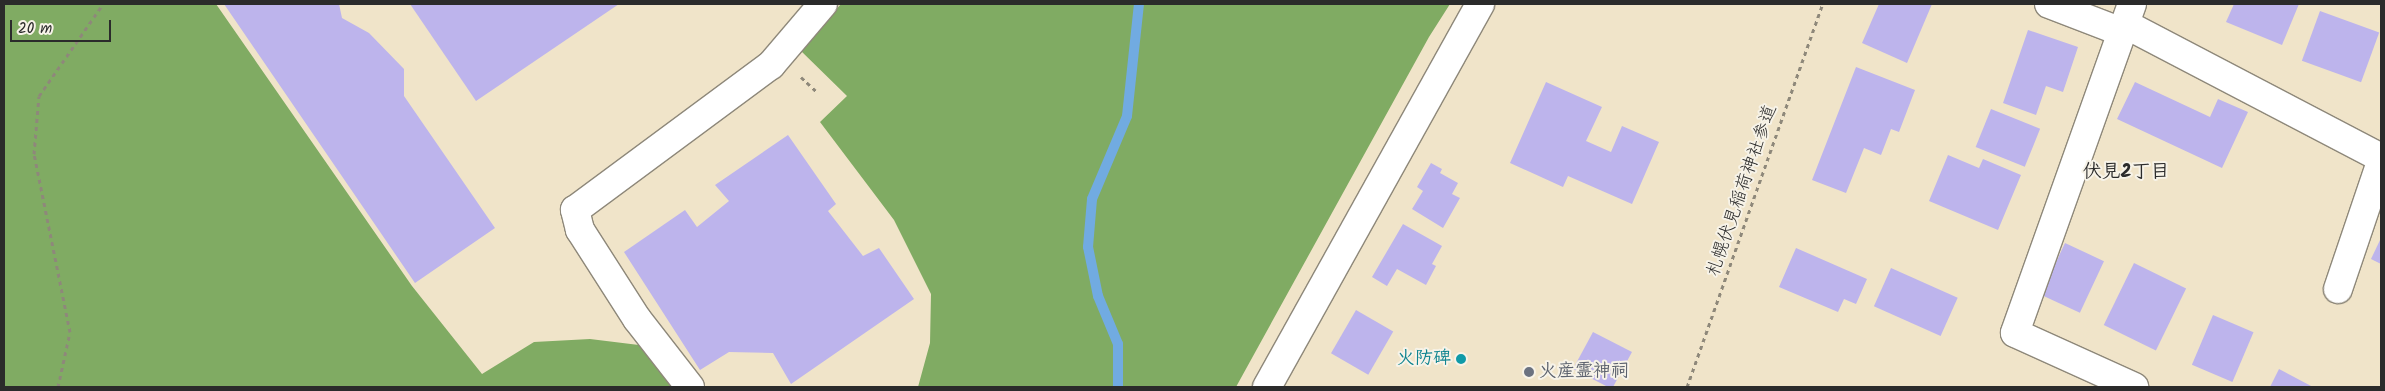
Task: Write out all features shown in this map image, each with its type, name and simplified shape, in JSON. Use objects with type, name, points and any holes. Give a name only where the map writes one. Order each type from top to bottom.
[{"type":"street","points":[[690,387],[637,319],[580,230],[575,210],[771,65],[823,4]]},
{"type":"street","points":[[1266,387],[1480,4]]},
{"type":"street","points":[[2049,4],[2126,20],[2381,158]]},
{"type":"street","points":[[2126,20],[2015,332],[2134,387]]},
{"type":"street","points":[[2338,290],[2381,162]]},
{"type":"path","points":[[58,387],[70,332],[34,154],[39,96],[103,4]]},
{"type":"path","name":"札幌伏見稲荷神社参道","points":[[1688,387],[1823,4]]},
{"type":"green space","points":[[4,4],[216,4],[412,286],[482,374],[534,342],[590,339],[647,346],[678,387],[4,387]]},
{"type":"green space","points":[[841,4],[1450,4],[1429,37],[1236,387],[918,387],[930,343],[931,294],[894,220],[820,122],[847,96],[800,50]]},
{"type":"building","points":[[224,4],[339,4],[342,18],[369,33],[404,69],[404,96],[495,228],[415,283]]},
{"type":"building","points":[[410,4],[619,4],[476,101]]},
{"type":"building","points":[[1879,4],[1932,4],[1907,63],[1862,43]]},
{"type":"building","points":[[2234,4],[2299,4],[2282,45],[2226,22]]},
{"type":"building","points":[[2320,11],[2379,33],[2361,82],[2302,61]]},
{"type":"building","points":[[2028,30],[2078,47],[2063,92],[2046,86],[2036,115],[2003,103]]},
{"type":"building","points":[[1856,67],[1915,90],[1899,132],[1891,129],[1881,155],[1864,148],[1846,193],[1812,180]]},
{"type":"building","points":[[1546,82],[1602,107],[1586,141],[1611,152],[1622,126],[1659,142],[1632,204],[1568,176],[1563,187],[1510,163]]},
{"type":"building","points":[[2135,82],[2210,117],[2218,99],[2248,112],[2222,168],[2117,119]]},
{"type":"building","points":[[1991,109],[2040,129],[2025,167],[1976,147]]},
{"type":"building","points":[[788,135],[836,204],[828,211],[863,256],[879,248],[914,299],[791,384],[773,353],[729,352],[700,370],[624,252],[685,210],[697,227],[729,201],[715,185]]},
{"type":"building","points":[[1948,155],[1979,168],[1983,159],[2021,175],[1998,230],[1929,201]]},
{"type":"building","points":[[1431,163],[1442,169],[1440,173],[1458,183],[1452,194],[1460,198],[1443,228],[1412,209],[1423,191],[1417,187]]},
{"type":"building","points":[[1403,224],[1442,246],[1432,264],[1436,266],[1426,285],[1397,269],[1387,286],[1372,277]]},
{"type":"building","points":[[2381,238],[2381,264],[2371,259]]},
{"type":"building","points":[[2065,243],[2104,261],[2080,313],[2041,295]]},
{"type":"building","points":[[1796,248],[1867,279],[1856,304],[1844,299],[1838,312],[1779,287]]},
{"type":"building","points":[[2134,263],[2186,288],[2156,350],[2104,325]]},
{"type":"building","points":[[1891,268],[1958,298],[1941,336],[1874,306]]},
{"type":"building","points":[[1356,310],[1393,332],[1368,375],[1331,353]]},
{"type":"building","points":[[2213,315],[2254,332],[2232,382],[2192,365]]},
{"type":"building","points":[[1593,332],[1632,352],[1613,387],[1608,387],[1573,369]]},
{"type":"building","points":[[2279,369],[2313,387],[2270,387]]},
{"type":"waterway","points":[[1118,387],[1118,344],[1098,296],[1088,247],[1092,199],[1127,116],[1139,4]]},
{"type":"place","name":"火防碑","points":[[1461,359]]},
{"type":"place","name":"火産霊神祠","points":[[1529,372]]},
{"type":"district","name":"伏見2丁目","points":[[2126,173]]}]
